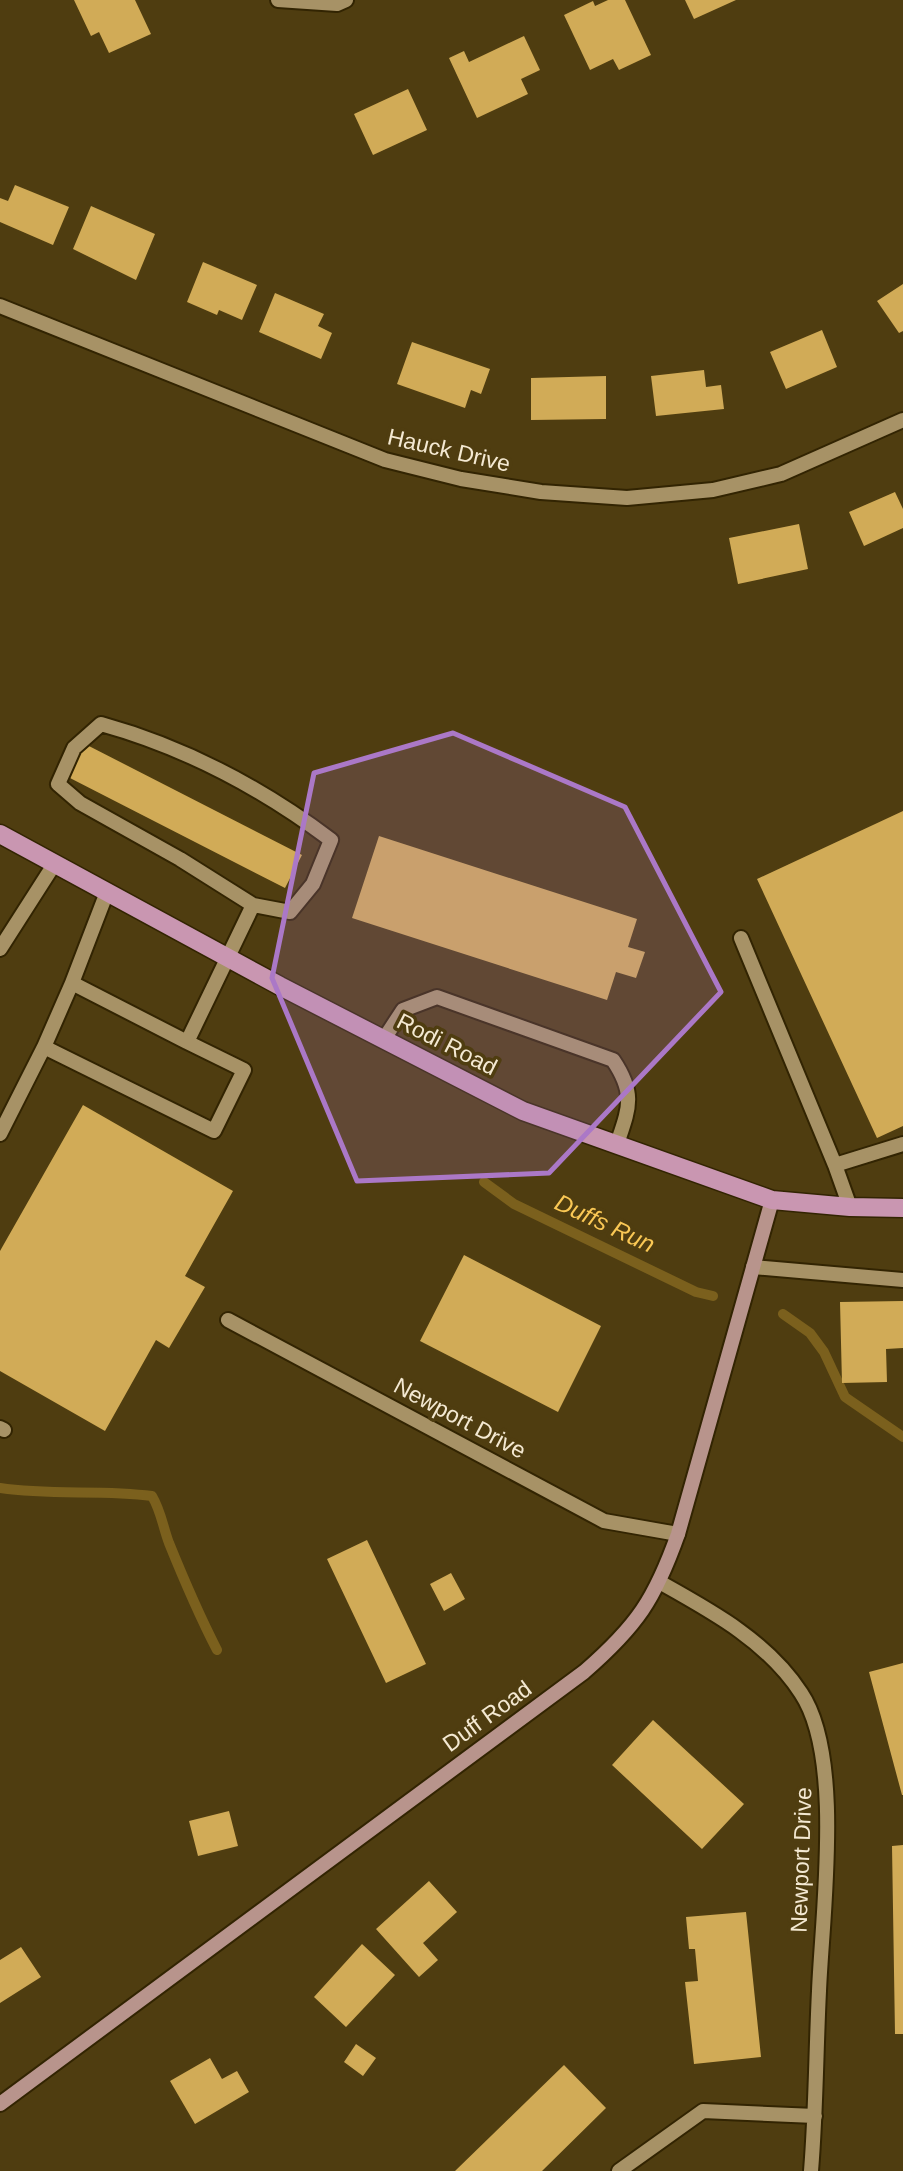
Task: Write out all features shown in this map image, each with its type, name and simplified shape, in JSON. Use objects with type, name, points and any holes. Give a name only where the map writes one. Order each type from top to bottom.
[{"type":"main road","name":"Rodi Road","points":[[0,834],[227,957],[523,1111],[772,1200],[850,1207],[903,1208]]},
{"type":"street","points":[[278,0],[342,2]]},
{"type":"street","name":"Hauck Drive","points":[[0,306],[386,460],[461,479],[541,492],[627,498],[713,490],[781,474],[903,420]]},
{"type":"street","points":[[101,724],[153,738],[284,805],[331,840],[313,884],[290,912],[253,905],[180,859],[80,803],[58,784],[74,748],[101,724]]},
{"type":"street","points":[[0,949],[55,863]]},
{"type":"street","points":[[0,1134],[44,1047],[107,892]]},
{"type":"street","points":[[187,1042],[253,905]]},
{"type":"street","points":[[741,938],[850,1207]]},
{"type":"street","points":[[44,1047],[214,1131],[244,1070],[72,983]]},
{"type":"street","points":[[384,1039],[403,1010],[437,997],[613,1060],[628,1082],[629,1108],[617,1144]]},
{"type":"street","points":[[835,1165],[903,1144]]},
{"type":"street","name":"Duff Road","points":[[0,2104],[584,1672],[638,1619],[661,1583],[678,1534],[772,1200]]},
{"type":"street","points":[[753,1267],[903,1280]]},
{"type":"street","name":"Newport Drive","points":[[228,1320],[604,1521],[678,1534]]},
{"type":"street","name":"Newport Drive","points":[[661,1583],[736,1627],[766,1653],[802,1694],[816,1728],[828,1799],[811,2171]]},
{"type":"street","points":[[620,2171],[703,2111],[815,2116]]},
{"type":"highlighted area","points":[[453,733],[625,807],[721,992],[549,1173],[357,1181],[272,978],[314,773]]},
{"type":"building","points":[[74,0],[135,0],[151,34],[109,53],[99,32],[91,36]]},
{"type":"building","points":[[608,0],[625,0],[651,55],[619,70],[613,59],[590,70],[564,15],[593,1],[595,6]]},
{"type":"building","points":[[685,0],[736,0],[694,19]]},
{"type":"building","points":[[524,36],[540,70],[521,79],[528,94],[477,118],[449,58],[464,51],[469,62]]},
{"type":"building","points":[[408,89],[427,130],[373,155],[354,114]]},
{"type":"building","points":[[15,185],[69,207],[53,245],[0,222],[0,198],[8,201]]},
{"type":"building","points":[[91,206],[155,234],[136,280],[73,249]]},
{"type":"building","points":[[203,262],[257,285],[242,320],[219,310],[217,315],[187,302]]},
{"type":"building","points":[[903,284],[903,331],[899,333],[877,301]]},
{"type":"building","points":[[275,293],[324,314],[318,326],[332,333],[321,359],[259,332]]},
{"type":"building","points":[[822,330],[837,367],[786,389],[770,352]]},
{"type":"building","points":[[412,342],[490,369],[481,394],[471,390],[465,408],[397,384]]},
{"type":"building","points":[[704,370],[706,387],[721,385],[724,409],[656,416],[651,376]]},
{"type":"building","points":[[606,376],[606,419],[531,420],[531,378]]},
{"type":"building","points":[[895,492],[903,509],[903,528],[864,546],[849,512]]},
{"type":"building","points":[[799,524],[808,569],[738,584],[729,538]]},
{"type":"building","points":[[85,744],[302,855],[285,888],[68,777]]},
{"type":"building","points":[[903,811],[903,1126],[877,1138],[757,879]]},
{"type":"building","points":[[379,836],[637,919],[628,947],[645,952],[636,978],[616,972],[607,1000],[352,918]]},
{"type":"building","points":[[83,1105],[233,1191],[185,1276],[205,1287],[169,1348],[156,1340],[105,1431],[0,1371],[0,1251]]},
{"type":"building","points":[[464,1255],[601,1326],[558,1412],[420,1341]]},
{"type":"building","points":[[903,1301],[903,1348],[886,1349],[887,1382],[842,1383],[840,1302]]},
{"type":"building","points":[[367,1540],[426,1664],[386,1683],[327,1559]]},
{"type":"building","points":[[451,1573],[465,1599],[444,1611],[430,1584]]},
{"type":"building","points":[[903,1663],[903,1795],[902,1795],[869,1672]]},
{"type":"building","points":[[653,1720],[744,1804],[702,1849],[612,1765]]},
{"type":"building","points":[[229,1811],[238,1846],[198,1856],[189,1821]]},
{"type":"building","points":[[903,1845],[903,2034],[895,2034],[892,1846]]},
{"type":"building","points":[[429,1881],[457,1912],[423,1943],[438,1960],[419,1977],[376,1929]]},
{"type":"building","points":[[746,1912],[761,2057],[694,2064],[685,1982],[698,1981],[695,1949],[689,1949],[686,1917]]},
{"type":"building","points":[[362,1944],[395,1975],[346,2027],[314,1997]]},
{"type":"building","points":[[21,1947],[41,1977],[0,2003],[0,1960]]},
{"type":"building","points":[[356,2044],[376,2058],[363,2076],[344,2062]]},
{"type":"building","points":[[210,2058],[222,2079],[237,2071],[249,2092],[195,2124],[170,2081]]},
{"type":"building","points":[[564,2065],[606,2108],[542,2171],[455,2171]]},
{"type":"waterway","name":"Duffs Run","points":[[484,1182],[514,1204],[696,1292],[713,1296]]},
{"type":"waterway","name":"Duffs Run","points":[[783,1314],[810,1333],[824,1352],[845,1397],[903,1437]]},
{"type":"waterway","points":[[0,1488],[152,1496],[180,1570],[217,1650]]}]
